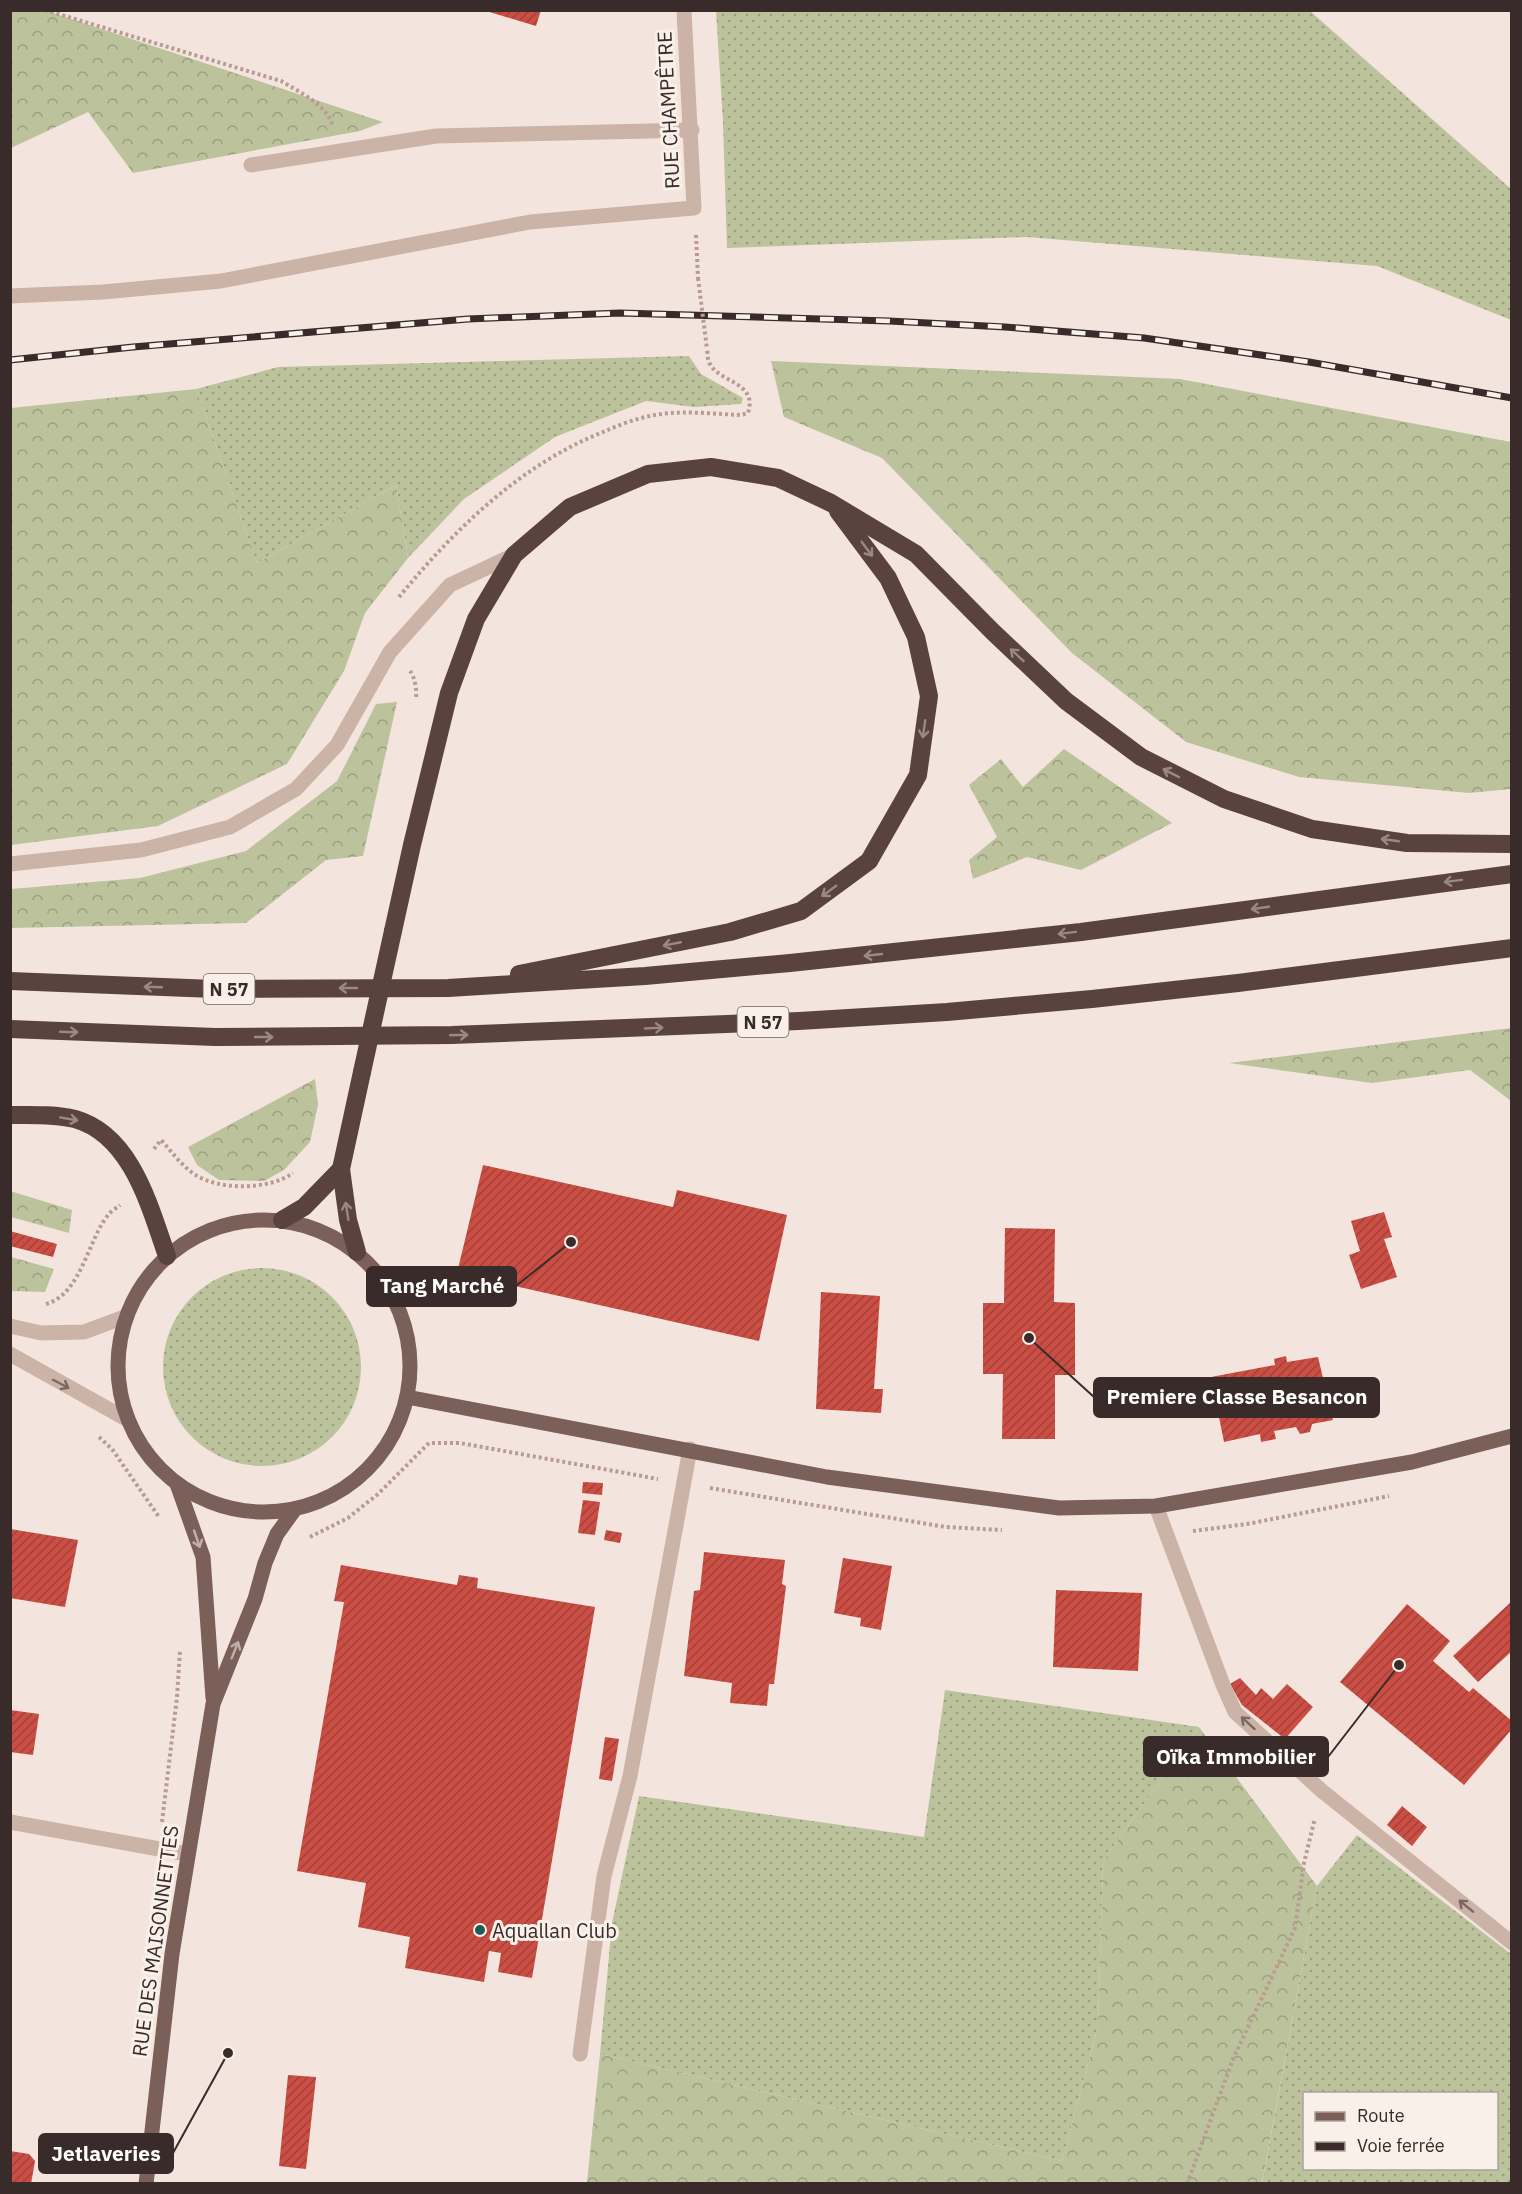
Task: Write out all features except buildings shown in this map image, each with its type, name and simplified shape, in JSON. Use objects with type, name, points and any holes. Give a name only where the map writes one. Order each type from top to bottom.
[{"type":"highway","points":[[357,1252],[348,1220],[341,1169],[412,845],[449,693],[476,619],[514,555],[570,507],[648,474],[711,467],[778,478],[831,503],[916,554],[1066,701],[1103,729],[1141,757],[1224,800],[1312,829],[1407,843],[1512,844]]},
{"type":"highway","points":[[448,988],[730,932],[801,911],[869,861],[918,775],[929,696],[916,637],[888,578],[831,503]]},
{"type":"highway","name":"N 57","points":[[10,981],[214,989],[448,988],[656,975],[934,948],[1115,927],[1512,874]]},
{"type":"highway","name":"N 57","points":[[10,1029],[215,1037],[428,1035],[799,1021],[947,1012],[1092,999],[1512,948]]},
{"type":"highway","points":[[10,1115],[75,1119],[97,1128],[118,1147],[142,1185],[167,1256]]},
{"type":"highway","points":[[282,1220],[304,1207],[341,1169]]},
{"type":"main road","points":[[282,1220],[322,1231],[357,1252],[384,1282],[402,1317],[410,1356],[407,1397],[396,1428],[379,1456],[355,1480],[327,1498],[296,1509],[265,1512],[234,1509],[214,1503],[177,1484],[148,1456],[128,1420],[120,1395],[119,1342],[127,1316],[143,1284],[167,1256],[201,1233],[221,1226],[241,1221],[282,1220]]},
{"type":"main road","points":[[407,1397],[690,1449],[827,1477],[1059,1508],[1156,1506],[1412,1462],[1512,1436]]},
{"type":"main road","name":"RUE DES MAISONNETTES","points":[[177,1484],[203,1557],[213,1704]]},
{"type":"main road","name":"RUE DES MAISONNETTES","points":[[146,2184],[172,1954],[213,1704],[255,1599],[265,1563],[277,1534],[296,1509]]},
{"type":"street","name":"RUE CHAMPÊTRE","points":[[684,10],[686,81],[692,130],[694,208]]},
{"type":"street","points":[[251,165],[436,136],[692,130]]},
{"type":"street","points":[[10,296],[103,292],[221,280],[530,222],[694,208]]},
{"type":"street","points":[[10,864],[141,850],[230,827],[296,789],[337,746],[390,652],[450,585],[514,555]]},
{"type":"street","points":[[10,1326],[41,1333],[84,1332],[127,1316]]},
{"type":"street","points":[[10,1354],[128,1420]]},
{"type":"street","points":[[580,2054],[604,1876],[630,1776],[690,1449]]},
{"type":"street","points":[[1156,1506],[1222,1685],[1235,1712],[1322,1791],[1512,1943]]},
{"type":"street","points":[[10,1822],[187,1854]]},
{"type":"path","points":[[45,10],[281,81],[311,99],[331,120],[339,151]]},
{"type":"path","points":[[694,208],[698,278],[707,349]]},
{"type":"path","points":[[94,1433],[112,1449],[162,1522]]},
{"type":"path","points":[[308,1538],[348,1518],[378,1494],[429,1443],[460,1443],[556,1461]]},
{"type":"path","points":[[1186,2184],[1233,2059],[1294,1928],[1305,1863],[1322,1791]]},
{"type":"green space","points":[[10,11],[47,11],[383,122],[360,131],[133,173],[88,112],[11,148]]},
{"type":"green space","points":[[716,11],[1310,11],[1511,189],[1511,320],[1377,266],[1027,237],[727,248],[723,122]]},
{"type":"green space","points":[[689,356],[701,374],[743,398],[741,404],[694,407],[646,401],[555,437],[464,499],[408,558],[396,485],[257,563],[196,389],[278,367]]},
{"type":"green space","points":[[771,361],[1180,379],[1511,442],[1511,789],[1469,793],[1299,777],[1186,742],[1072,653],[882,458],[784,417]]},
{"type":"green space","points":[[196,389],[257,563],[396,485],[408,558],[365,613],[344,671],[287,764],[158,826],[11,845],[11,408]]},
{"type":"green space","points":[[397,702],[363,856],[326,860],[246,923],[11,928],[11,889],[140,878],[246,851],[337,781],[376,704]]},
{"type":"green space","points":[[1064,749],[1172,823],[1081,870],[1027,857],[973,879],[969,860],[997,837],[969,785],[1001,759],[1023,787]]},
{"type":"green space","points":[[1511,1028],[1511,1101],[1470,1070],[1372,1083],[1229,1063]]},
{"type":"green space","points":[[315,1079],[318,1105],[310,1142],[284,1170],[264,1181],[219,1180],[197,1165],[188,1147]]},
{"type":"green space","points":[[10,1191],[72,1210],[69,1233],[11,1217]]},
{"type":"green space","points":[[11,1257],[54,1269],[45,1292],[11,1291]]},
{"type":"green space","points":[[252,1268],[272,1268],[309,1279],[339,1304],[354,1329],[361,1357],[357,1396],[350,1414],[325,1444],[309,1455],[291,1462],[272,1466],[252,1466],[215,1455],[185,1430],[174,1414],[167,1396],[163,1377],[163,1357],[174,1320],[199,1290],[215,1279],[233,1272]]},
{"type":"green space","points":[[945,1690],[1199,1727],[1103,1861],[1098,2026],[1062,2161],[600,2054],[612,1923],[639,1796],[924,1837]]},
{"type":"green space","points":[[1199,1727],[1317,1886],[1262,2183],[587,2183],[600,2054],[1062,2161],[1098,2026],[1103,1861]]},
{"type":"green space","points":[[1357,1835],[1511,1954],[1511,2183],[1262,2184],[1317,1886]]},
{"type":"railway","points":[[10,360],[133,347],[468,319],[620,313],[889,321],[1144,338],[1309,362],[1512,398]]},
{"type":"place","name":"Tang Marché","points":[[571,1242]]},
{"type":"place","name":"Premiere Classe Besancon","points":[[1029,1338]]},
{"type":"place","name":"Oïka Immobilier","points":[[1399,1665]]},
{"type":"place","name":"Aquallan Club","points":[[480,1930]]},
{"type":"place","name":"Jetlaveries","points":[[228,2053]]}]
